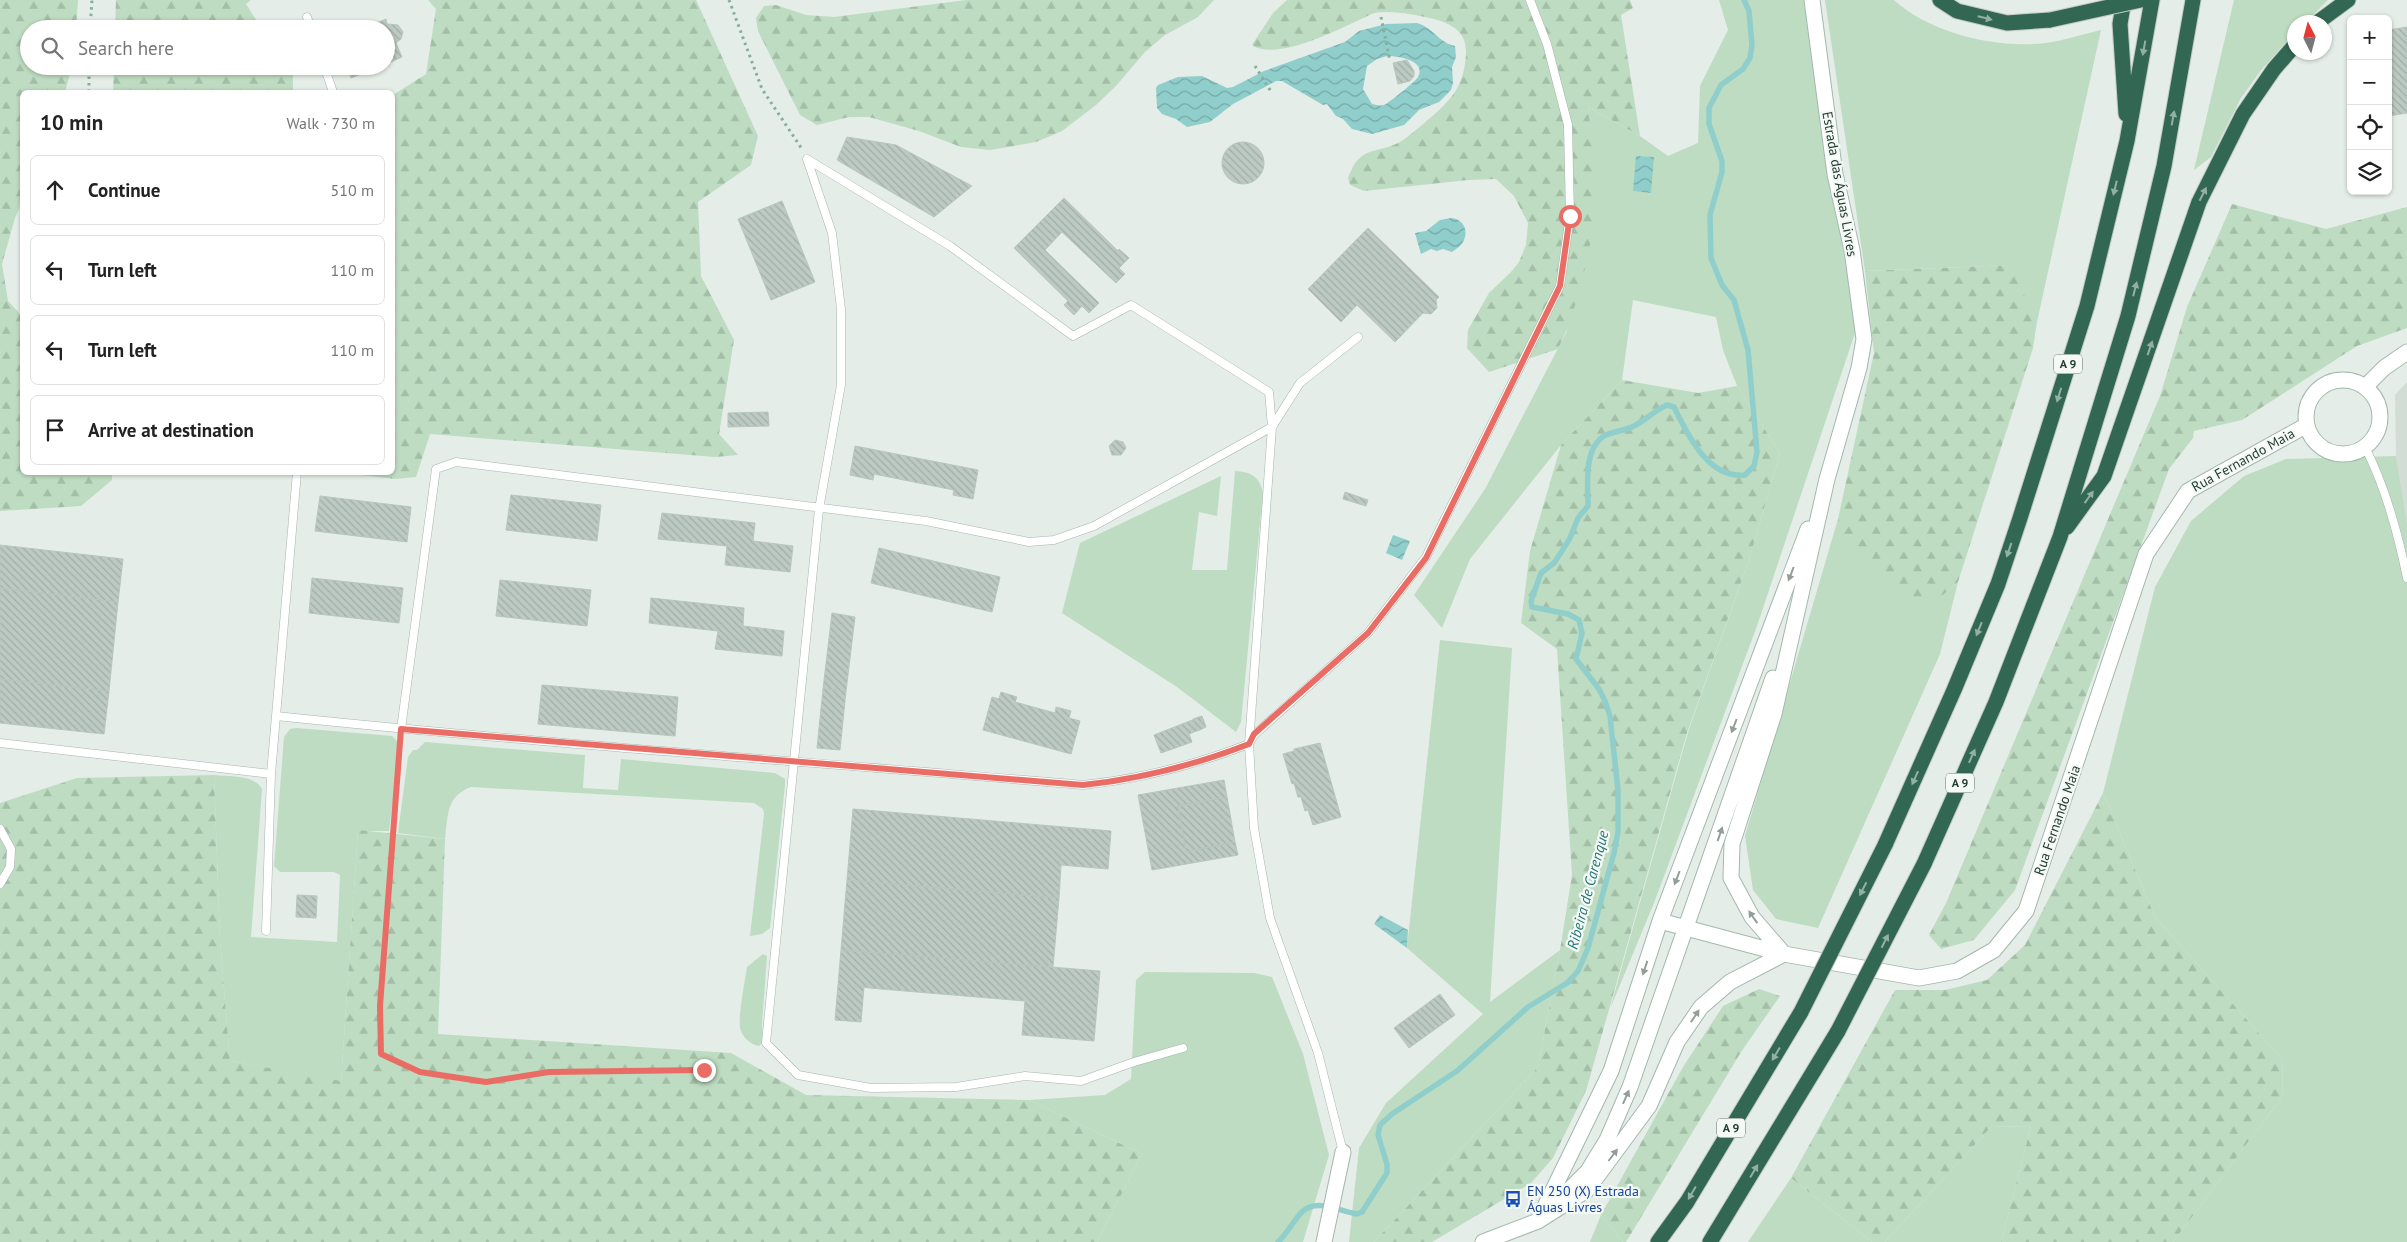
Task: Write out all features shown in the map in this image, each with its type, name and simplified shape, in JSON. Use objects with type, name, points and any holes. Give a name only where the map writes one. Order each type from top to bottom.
[{"type":"highway","points":[[1940,0],[1957,11],[2006,23],[2050,20],[2141,0]]},
{"type":"highway","points":[[2124,0],[2120,24],[2127,141]]},
{"type":"highway","name":"A 9","points":[[1658,1242],[1686,1202],[1801,1012],[1885,845],[1998,584],[2087,306],[2127,141],[2152,0]]},
{"type":"highway","name":"A 9","points":[[1710,1242],[1838,1031],[1924,864],[1996,702],[2060,537],[2128,316],[2164,166],[2193,0]]},
{"type":"highway","points":[[2328,15],[2348,0]]},
{"type":"highway","points":[[2060,537],[2104,476],[2199,202],[2244,114],[2274,69],[2287,54]]},
{"type":"main road","name":"Estrada das Águas Livres","points":[[1812,0],[1835,174],[1852,250],[1864,339],[1859,368],[1826,479]]},
{"type":"main road","points":[[2365,387],[2384,368],[2407,352]]},
{"type":"main road","points":[[2341,380],[2354,381],[2365,387],[2378,406],[2380,417],[2376,434],[2365,447],[2348,453],[2330,452],[2319,445],[2311,436],[2307,425],[2306,412],[2310,400],[2318,390],[2328,383],[2341,380]]},
{"type":"main road","name":"Rua Fernando Maia","points":[[1660,921],[1687,930],[1784,954],[1919,978],[1957,971],[1994,950],[2026,911],[2146,554],[2188,491],[2279,438],[2307,425]]},
{"type":"main road","points":[[1483,1242],[1538,1221],[1587,1190],[1648,1106],[1677,1042],[1701,1007],[1730,982],[1784,954],[1752,917],[1731,878],[1732,844],[1774,714],[1826,479]]},
{"type":"main road","points":[[1538,1221],[1611,1071],[1660,921],[1826,479]]},
{"type":"main road","points":[[1538,1221],[1588,1171],[1606,1140],[1630,1087],[1687,930],[1800,601]]},
{"type":"main road","points":[[1325,1235],[1343,1152]]},
{"type":"lane","points":[[276,716],[401,729],[1083,785],[1124,781],[1171,771],[1249,744],[1254,734],[1368,633],[1426,558],[1560,286],[1570,216],[1568,125],[1547,44],[1530,0]]},
{"type":"lane","points":[[327,75],[332,90]]},
{"type":"lane","points":[[807,159],[950,246],[1073,336],[1131,305],[1269,392],[1272,427],[1249,744],[1254,828],[1270,918],[1318,1053],[1343,1152]]},
{"type":"lane","points":[[807,159],[832,234],[841,309],[841,385],[819,509],[766,1043],[798,1075],[871,1088],[956,1087],[1025,1076],[1081,1081],[1134,1062],[1183,1048]]},
{"type":"lane","points":[[401,729],[432,486],[436,469],[456,462],[926,521],[1029,542],[1054,540],[1094,526],[1272,427],[1300,383],[1358,338]]},
{"type":"lane","points":[[2365,447],[2378,472],[2400,546],[2407,578]]},
{"type":"lane","points":[[266,931],[271,774],[297,475]]},
{"type":"lane","points":[[0,743],[271,774]]},
{"type":"lane","points":[[0,829],[11,849],[10,867],[0,884]]},
{"type":"path","points":[[91,20],[92,0]]},
{"type":"path","points":[[729,0],[762,89],[792,131],[807,159]]},
{"type":"path","points":[[1381,17],[1390,61]]},
{"type":"path","points":[[1255,66],[1272,93]]},
{"type":"path","points":[[89,75],[89,90]]},
{"type":"path","points":[[401,729],[380,1006],[381,1054],[420,1072],[486,1082],[549,1072],[704,1070]]},
{"type":"shaded area","points":[[2407,382],[2407,522],[2396,456],[2395,395]]},
{"type":"green space","points":[[0,0],[78,0],[77,20],[20,20],[20,75],[70,75],[66,90],[20,90],[20,206],[2,264],[8,301],[20,314],[20,475],[112,475],[112,480],[81,506],[0,511]]},
{"type":"green space","points":[[116,0],[251,0],[246,4],[256,20],[115,20]]},
{"type":"green space","points":[[428,0],[696,0],[758,136],[751,165],[698,202],[701,276],[734,340],[719,434],[738,455],[715,457],[430,434],[416,477],[395,479],[362,475],[395,475],[395,94],[426,74],[436,9]]},
{"type":"green space","points":[[966,0],[1214,0],[1198,17],[1165,35],[1145,52],[1116,86],[1096,105],[1062,131],[1036,142],[990,150],[961,147],[919,131],[869,117],[849,117],[817,125],[800,115],[758,31],[756,18],[764,6],[776,5],[806,15],[834,17]]},
{"type":"green space","points":[[1287,0],[1630,0],[1633,8],[1621,15],[1640,136],[1588,107],[1596,170],[1596,209],[1579,293],[1558,349],[1489,372],[1467,348],[1468,330],[1489,293],[1519,262],[1526,245],[1528,223],[1514,196],[1496,179],[1468,180],[1364,191],[1350,185],[1349,174],[1354,164],[1362,156],[1403,140],[1440,110],[1453,95],[1465,66],[1466,46],[1461,35],[1447,23],[1434,19],[1404,13],[1381,12],[1374,13],[1295,46],[1264,49],[1252,45],[1273,13]]},
{"type":"green space","points":[[1719,0],[1806,0],[1856,330],[1757,626],[1654,903],[1610,1009],[1689,729],[1749,560],[1780,453],[1737,386],[1723,350],[1716,317],[1633,300],[1622,380],[1561,445],[1470,559],[1442,628],[1414,595],[1485,489],[1566,333],[1597,189],[1588,107],[1640,136],[1668,156],[1698,143],[1700,86],[1728,30]]},
{"type":"green space","points":[[1825,0],[1894,0],[1909,12],[1945,30],[1985,41],[2026,44],[2045,43],[2101,30],[2037,322],[2009,265],[1865,271]]},
{"type":"green space","points":[[2234,0],[2328,0],[2313,15],[2287,15],[2287,41],[2262,69],[2241,98],[2211,157],[2194,170]]},
{"type":"green space","points":[[114,75],[293,76],[293,90],[113,90]]},
{"type":"green space","points":[[2232,204],[2326,229],[2407,207],[2407,328],[2357,346],[2242,420],[2194,431],[2193,438],[2169,469],[2015,890],[1974,940],[1941,949],[1929,935],[1946,903],[2160,396],[2187,307]]},
{"type":"green space","points":[[2010,265],[2037,322],[2033,348],[1958,582],[1943,595],[1913,598],[1839,536],[1838,519],[1874,353],[1865,271]]},
{"type":"green space","points":[[1622,380],[1698,393],[1737,386],[1780,453],[1749,560],[1687,733],[1586,1091],[1553,1158],[1531,1183],[1432,1242],[1374,1242],[1538,1067],[1572,875],[1557,649],[1521,623],[1530,551],[1561,445]]},
{"type":"green space","points":[[2396,456],[2407,522],[2407,1242],[2173,1242],[2282,1097],[2283,1060],[2155,917],[2103,793],[2155,587],[2191,521],[2244,476],[2286,459]]},
{"type":"green space","points":[[1235,471],[1246,472],[1254,476],[1263,492],[1241,722],[1236,732],[1177,687],[1062,613],[1080,543],[1221,476],[1217,516],[1199,512],[1192,570],[1227,570]]},
{"type":"green space","points":[[1838,519],[1840,537],[1943,595],[1958,582],[1940,654],[1818,928],[1776,919],[1753,890],[1745,836]]},
{"type":"green space","points":[[1440,640],[1512,648],[1490,1002],[1560,950],[1538,1067],[1374,1242],[1349,1242],[1359,1148],[1386,1103],[1483,1014],[1407,948]]},
{"type":"green space","points":[[290,729],[392,736],[397,741],[399,752],[389,831],[358,831],[341,1082],[230,1061],[220,940],[214,775],[247,779],[258,784],[262,789],[251,937],[337,942],[340,875],[334,872],[280,872],[274,866],[284,737]]},
{"type":"green space","points":[[425,742],[585,755],[583,788],[618,790],[621,759],[775,773],[785,779],[785,785],[770,928],[762,934],[750,936],[764,814],[763,809],[754,803],[471,787],[463,791],[453,801],[448,815],[445,839],[398,833],[408,757],[413,750],[417,750]]},
{"type":"green space","points":[[214,775],[220,940],[230,1061],[341,1081],[358,830],[445,839],[438,1034],[731,1053],[806,1095],[1029,1100],[1142,1154],[1097,1242],[0,1242],[0,803],[77,778]]},
{"type":"green space","points":[[2103,793],[2155,917],[2283,1060],[2282,1097],[2173,1242],[2001,1242],[2031,1126],[1991,1127],[1885,1242],[1872,1242],[1791,1178],[1895,990],[1945,990],[1987,980],[2025,945]]},
{"type":"green space","points":[[763,954],[767,956],[762,1024],[763,1042],[759,1046],[747,1040],[741,1031],[740,1023],[747,967]]},
{"type":"green space","points":[[1145,972],[1254,973],[1272,977],[1303,1054],[1329,1155],[1303,1242],[1097,1242],[1142,1154],[1029,1100],[1105,1095],[1131,1079],[1136,980]]},
{"type":"green space","points":[[1759,989],[1780,996],[1741,1052],[1626,1242],[1623,1242],[1601,1215],[1683,1067],[1723,1006]]},
{"type":"green space","points":[[2031,1126],[2001,1242],[1885,1242],[1991,1127]]},
{"type":"green space","points":[[1791,1178],[1872,1242],[1748,1242]]},
{"type":"green space","points":[[1601,1215],[1623,1242],[1590,1242]]},
{"type":"water","points":[[1417,23],[1428,28],[1445,42],[1455,46],[1456,57],[1452,67],[1453,83],[1451,90],[1439,102],[1419,110],[1404,125],[1372,134],[1352,129],[1343,119],[1336,116],[1327,104],[1323,105],[1282,81],[1276,81],[1233,104],[1210,122],[1187,127],[1176,119],[1162,114],[1157,108],[1156,88],[1158,85],[1178,77],[1202,76],[1227,88],[1233,87],[1264,71],[1345,42],[1359,31],[1386,24]],"holes":[[[1392,56],[1404,58],[1415,63],[1420,71],[1418,77],[1384,105],[1372,104],[1363,89],[1367,66],[1377,59]]]},
{"type":"water","points":[[1636,156],[1654,157],[1651,193],[1633,191]]},
{"type":"water","points":[[1451,218],[1459,221],[1464,226],[1465,238],[1461,245],[1452,252],[1443,249],[1437,251],[1431,249],[1421,254],[1415,233],[1426,231],[1440,220]]},
{"type":"water","points":[[1393,535],[1410,541],[1402,560],[1386,553]]},
{"type":"water","points":[[1380,915],[1408,930],[1407,948],[1374,924]]},
{"type":"building","points":[[395,25],[398,25],[403,32],[401,39],[396,43],[402,57],[395,60]]},
{"type":"building","points":[[2407,27],[2407,113],[2392,115],[2392,60],[2392,29]]},
{"type":"building","points":[[1407,60],[1414,71],[1414,76],[1410,81],[1398,84],[1393,63]]},
{"type":"building","points":[[847,137],[896,145],[972,186],[934,217],[837,160]]},
{"type":"building","points":[[1247,142],[1255,145],[1261,151],[1264,163],[1261,175],[1255,181],[1239,184],[1231,181],[1225,175],[1222,159],[1225,151],[1231,145]]},
{"type":"building","points":[[1064,198],[1118,251],[1119,249],[1129,258],[1119,268],[1125,274],[1116,283],[1062,232],[1045,250],[1099,303],[1089,313],[1082,306],[1074,315],[1064,305],[1068,301],[1014,248]]},
{"type":"building","points":[[782,201],[815,282],[771,300],[738,219]]},
{"type":"building","points":[[1368,228],[1439,297],[1436,300],[1437,308],[1431,314],[1423,313],[1395,342],[1357,305],[1341,322],[1308,289]]},
{"type":"building","points":[[768,412],[769,426],[728,427],[728,413]]},
{"type":"building","points":[[1115,440],[1123,442],[1126,448],[1121,455],[1112,455],[1109,446]]},
{"type":"building","points":[[855,446],[978,470],[973,499],[953,495],[954,490],[874,474],[873,480],[850,475]]},
{"type":"building","points":[[1345,492],[1368,500],[1366,506],[1343,499]]},
{"type":"building","points":[[511,495],[601,505],[597,541],[506,530]]},
{"type":"building","points":[[320,496],[411,507],[407,542],[315,531]]},
{"type":"building","points":[[662,513],[755,523],[753,541],[793,546],[790,572],[725,565],[727,546],[658,539]]},
{"type":"building","points":[[0,545],[123,559],[118,602],[0,588]]},
{"type":"building","points":[[879,548],[1000,577],[992,612],[871,583]]},
{"type":"building","points":[[312,578],[403,588],[399,623],[309,613]]},
{"type":"building","points":[[500,580],[591,590],[587,626],[496,616]]},
{"type":"building","points":[[0,588],[118,602],[109,691],[0,679]]},
{"type":"building","points":[[651,598],[744,608],[743,626],[784,631],[782,656],[715,649],[718,631],[649,623]]},
{"type":"building","points":[[832,613],[855,617],[846,691],[823,689]]},
{"type":"building","points":[[0,679],[109,691],[104,734],[0,723]]},
{"type":"building","points":[[542,685],[678,697],[675,736],[538,724]]},
{"type":"building","points":[[823,689],[846,691],[840,750],[817,748]]},
{"type":"building","points":[[1001,692],[1017,697],[1015,702],[1055,713],[1056,707],[1071,711],[1069,718],[1080,721],[1071,754],[983,730],[992,697],[999,699]]},
{"type":"building","points":[[1202,716],[1206,727],[1197,731],[1193,719]]},
{"type":"building","points":[[1200,717],[1204,728],[1189,734],[1192,742],[1161,753],[1154,735]]},
{"type":"building","points":[[1320,743],[1341,817],[1313,825],[1308,810],[1305,811],[1301,797],[1298,797],[1294,783],[1292,784],[1283,754],[1294,751],[1294,749]]},
{"type":"building","points":[[1224,780],[1227,797],[1178,806],[1186,852],[1235,842],[1238,855],[1152,870],[1138,795]]},
{"type":"building","points":[[1227,797],[1235,842],[1186,852],[1178,806]]},
{"type":"building","points":[[853,809],[1111,831],[1108,869],[1061,865],[1059,898],[847,880]]},
{"type":"building","points":[[847,880],[1059,898],[1053,967],[841,950]]},
{"type":"building","points":[[297,895],[317,896],[316,918],[296,917]]},
{"type":"building","points":[[841,950],[1100,971],[1094,1041],[1022,1035],[1025,1001],[864,987],[861,1022],[835,1020]]},
{"type":"building","points":[[1440,994],[1455,1015],[1409,1048],[1394,1028]]},
{"type":"waterway","name":"Ribeira de Carenque","points":[[1278,1242],[1300,1214],[1309,1207],[1330,1207],[1357,1214],[1362,1212],[1387,1173],[1387,1164],[1378,1135],[1380,1125],[1392,1114],[1457,1071],[1528,1007],[1567,983],[1578,971],[1588,948],[1618,832],[1618,790],[1610,716],[1599,689],[1576,659],[1582,633],[1579,620],[1568,614],[1532,607],[1531,601],[1541,573],[1554,563],[1570,538],[1578,518],[1588,506],[1588,468],[1590,459],[1597,442],[1604,436],[1634,426],[1667,405],[1674,407],[1693,442],[1710,463],[1720,470],[1732,474],[1745,475],[1754,466],[1757,452],[1748,350],[1734,300],[1722,285],[1711,258],[1710,215],[1722,172],[1722,161],[1709,124],[1709,108],[1721,85],[1743,69],[1750,58],[1752,45],[1749,11],[1744,0]]},
{"type":"place","name":"EN 250 (X) Estrada Águas Livres","points":[[1513,1199]]},
{"type":"route","points":[[704,1070],[549,1072],[486,1082],[420,1072],[381,1054],[380,1006],[401,729],[1083,785],[1124,781],[1171,771],[1249,744],[1254,734],[1368,633],[1426,558],[1560,286],[1570,216]]}]
